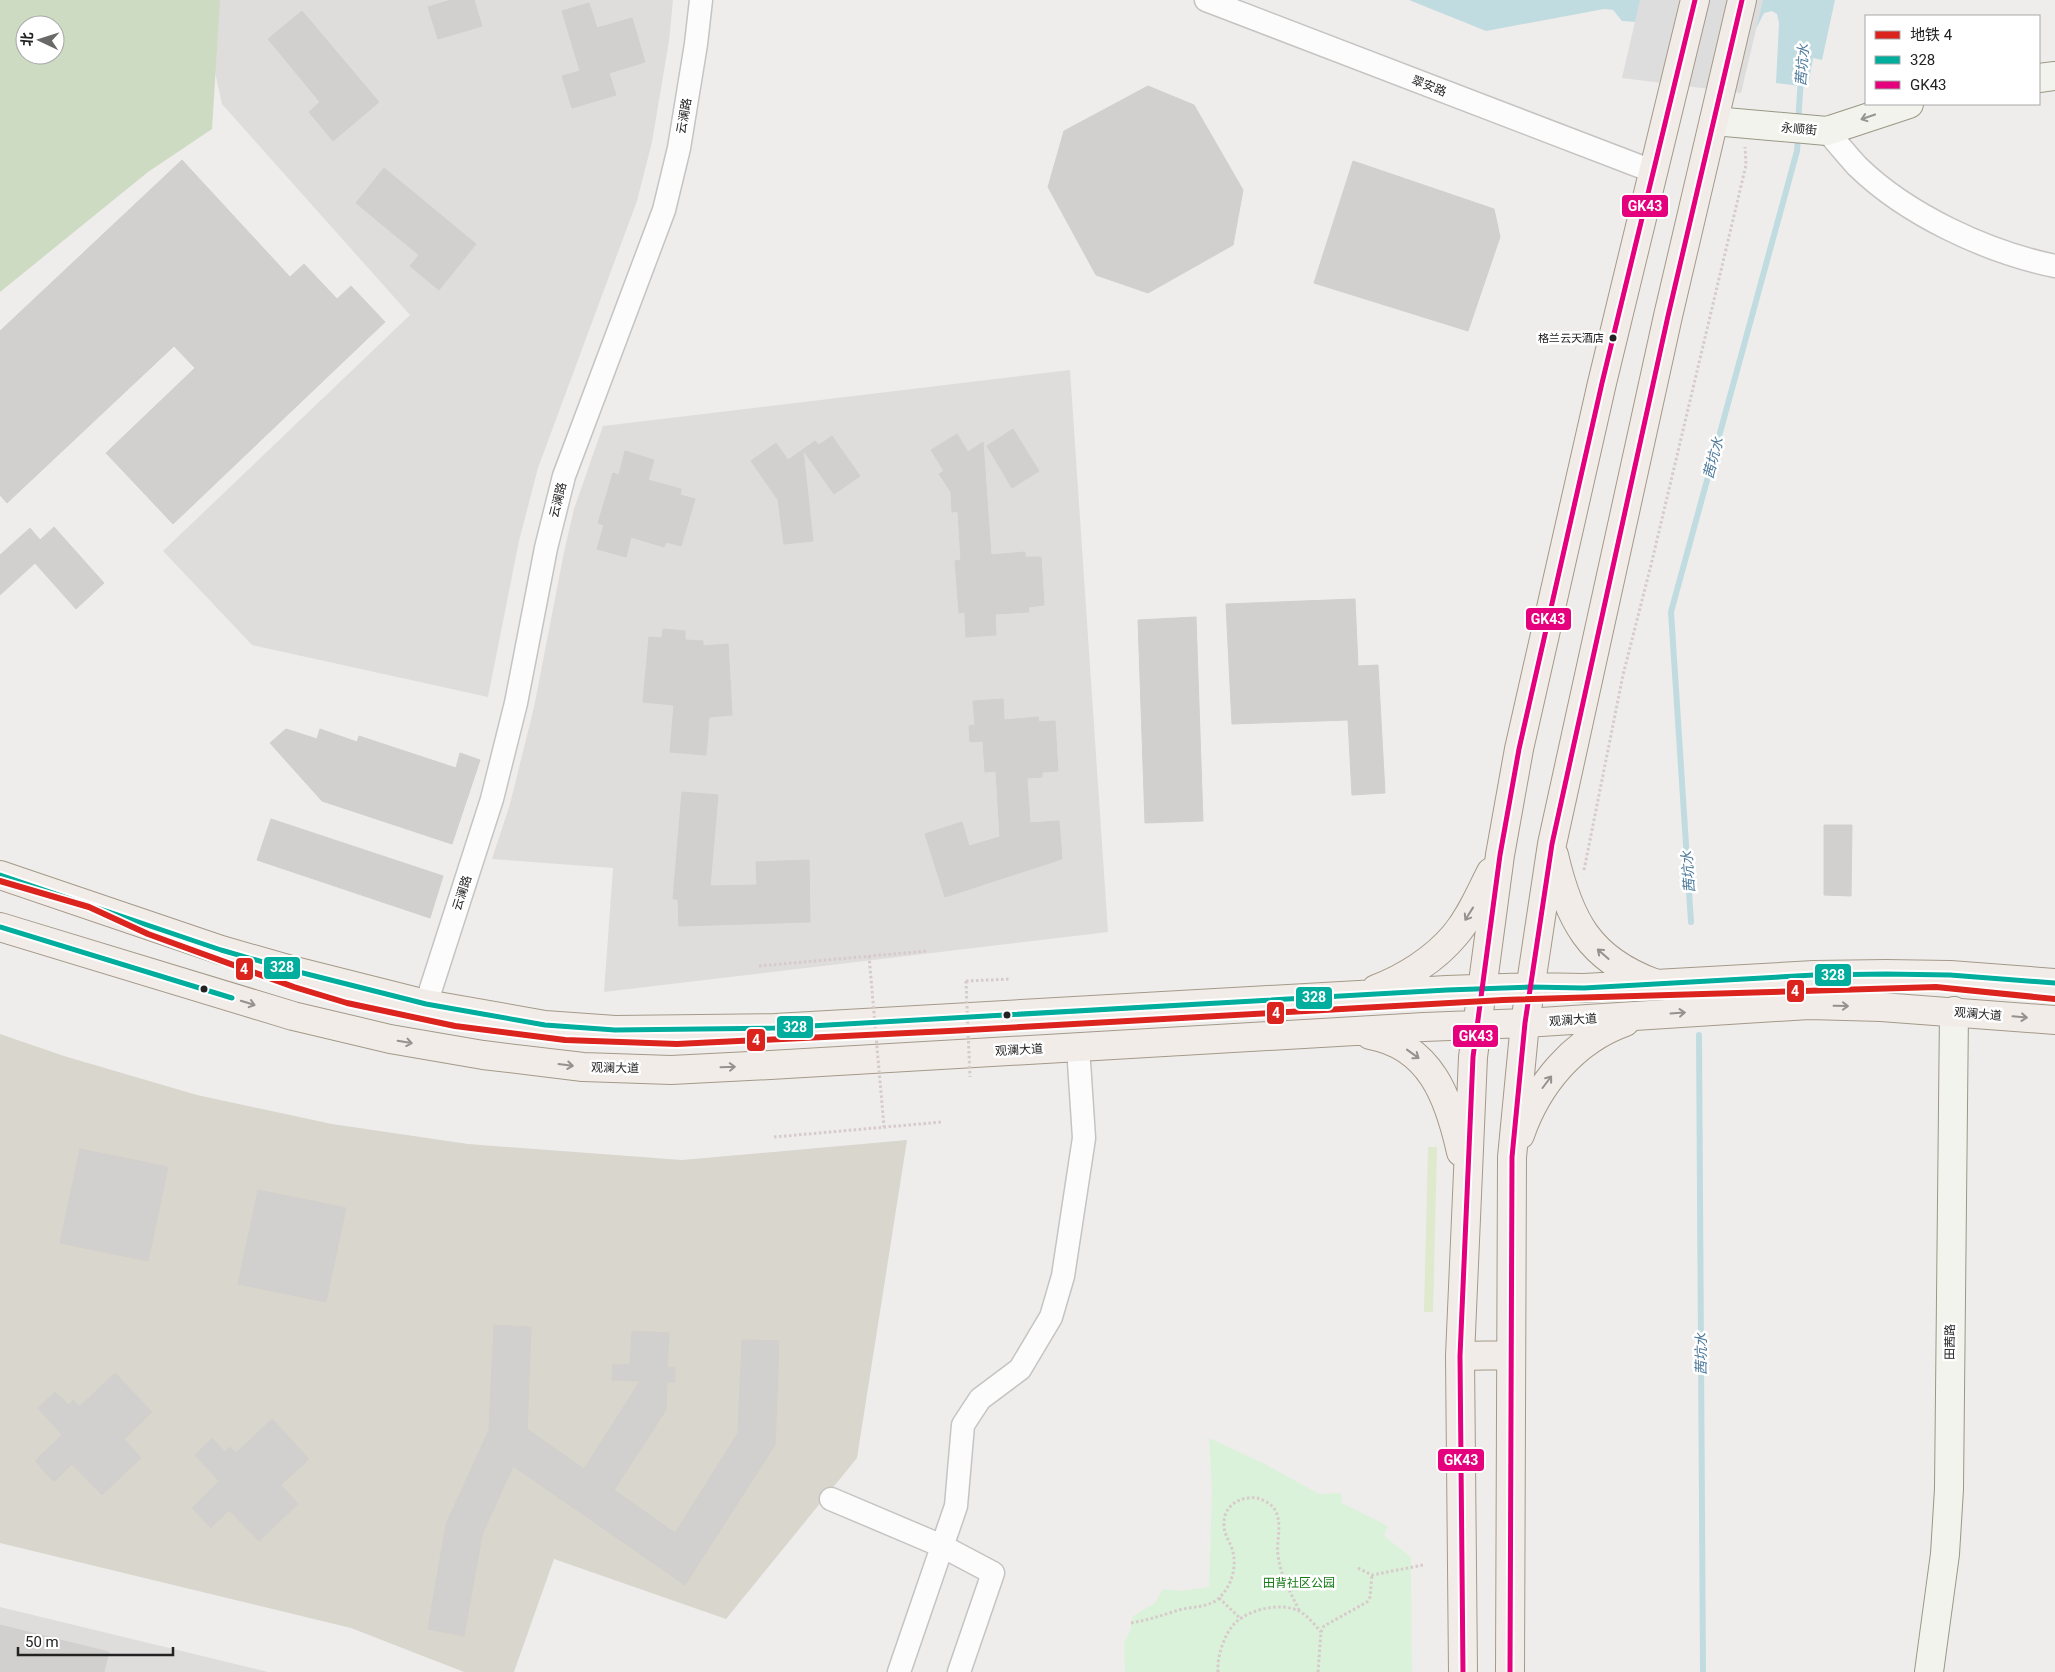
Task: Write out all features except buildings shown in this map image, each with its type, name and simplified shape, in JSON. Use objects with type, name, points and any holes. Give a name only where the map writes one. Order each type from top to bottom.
[{"type":"main road","points":[[1463,1672],[1460,1356],[1466,1193],[1476,1026],[1488,957],[1500,855],[1519,749],[1652,171],[1695,0]]},
{"type":"main road","points":[[1510,1672],[1512,1157],[1525,1023],[1552,844],[1666,326],[1742,0]]},
{"type":"main road","points":[[1552,844],[1560,882],[1573,912],[1597,950],[1614,964],[1633,975],[1660,985]]},
{"type":"main road","points":[[1359,995],[1402,977],[1424,963],[1455,935],[1470,913],[1500,855]]},
{"type":"main road","points":[[0,875],[221,950],[291,970],[426,1004],[544,1025],[614,1030],[775,1028],[1359,995],[1530,987],[1584,988],[1660,985],[1814,976],[1950,975],[2055,983]]},
{"type":"main road","name":"观澜大道","points":[[0,928],[293,1016],[390,1039],[483,1055],[583,1067],[681,1069],[1351,1031],[1476,1026],[1809,1005],[1881,1007],[2055,1020]]},
{"type":"main road","points":[[1512,1157],[1526,1118],[1542,1089],[1566,1060],[1580,1046],[1601,1032],[1643,1015]]},
{"type":"main road","points":[[1351,1031],[1376,1036],[1398,1045],[1415,1054],[1429,1068],[1448,1107],[1457,1133],[1464,1162],[1466,1193]]},
{"type":"main road","points":[[1460,1356],[1511,1355]]},
{"type":"street","name":"云澜路","points":[[426,1004],[492,799],[516,703],[546,548],[564,476],[664,210],[679,148],[696,44],[701,0]]},
{"type":"street","name":"翠安路","points":[[1206,0],[1652,171]]},
{"type":"street","points":[[2040,78],[2055,76]]},
{"type":"street","name":"永顺街","points":[[1714,121],[1820,131],[1906,105]]},
{"type":"street","points":[[1820,131],[1858,166],[1926,217],[1970,240],[2031,261],[2055,266]]},
{"type":"street","name":"田茜路","points":[[1929,1672],[1945,1554],[1949,1489],[1954,1012]]},
{"type":"street","points":[[899,1672],[956,1506],[962,1425],[980,1399],[1020,1369],[1051,1317],[1063,1276],[1084,1138],[1078,1047]]},
{"type":"street","points":[[831,1499],[942,1546],[993,1573],[959,1672]]},
{"type":"path","points":[[1583,874],[1623,675],[1746,166],[1743,139]]},
{"type":"path","points":[[759,966],[927,951]]},
{"type":"path","points":[[869,956],[884,1127]]},
{"type":"path","points":[[970,1077],[966,981],[1011,979]]},
{"type":"path","points":[[774,1137],[942,1122]]},
{"type":"path","points":[[1132,1624],[1182,1609],[1213,1603],[1220,1598],[1232,1580],[1234,1570],[1232,1548],[1224,1531],[1225,1514],[1237,1500],[1258,1498],[1274,1508],[1278,1517],[1278,1555],[1284,1578],[1300,1612],[1321,1632]]},
{"type":"path","points":[[1358,1568],[1372,1575],[1422,1565]]},
{"type":"path","points":[[1318,1672],[1321,1632],[1329,1622],[1367,1602],[1370,1597],[1372,1575]]},
{"type":"path","points":[[1220,1598],[1242,1619]]},
{"type":"path","points":[[1218,1672],[1221,1652],[1226,1637],[1236,1622],[1267,1608],[1287,1607],[1300,1612]]},
{"type":"shaded area","points":[[199,0],[673,0],[669,41],[652,142],[637,201],[538,468],[519,541],[488,697],[252,645],[163,551],[410,315],[222,104]]},
{"type":"shaded area","points":[[1070,370],[1108,932],[604,992],[613,868],[492,859],[510,804],[534,707],[574,509],[603,426]]},
{"type":"shaded area","points":[[0,1034],[64,1056],[197,1095],[332,1124],[468,1144],[682,1160],[907,1140],[857,1458],[726,1619],[554,1559],[514,1672],[464,1672],[351,1628],[0,1543]]},
{"type":"shaded area","points":[[0,1607],[268,1672],[0,1672]]},
{"type":"green space","points":[[0,0],[220,0],[212,129],[148,172],[0,292]]},
{"type":"green space","points":[[1428,1147],[1437,1147],[1433,1312],[1424,1312]]},
{"type":"green space","name":"田背社区公园","points":[[1209,1438],[1265,1464],[1319,1494],[1341,1493],[1342,1503],[1388,1526],[1384,1536],[1411,1557],[1412,1672],[1125,1672],[1124,1642],[1130,1631],[1133,1616],[1155,1603],[1163,1589],[1180,1591],[1209,1587],[1212,1490]]},
{"type":"water","points":[[1409,0],[1835,0],[1822,60],[1813,58],[1808,87],[1776,83],[1779,23],[1777,14],[1772,11],[1764,13],[1757,27],[1753,30],[1622,21],[1613,10],[1604,9],[1486,31]]},
{"type":"pier","points":[[1640,0],[1763,0],[1741,93],[1622,78]]},
{"type":"waterway","name":"茜坑水","points":[[1798,123],[1801,78]]},
{"type":"waterway","name":"茜坑水","points":[[1691,922],[1671,612],[1797,151],[1798,136]]},
{"type":"waterway","name":"茜坑水","points":[[1699,1035],[1703,1672]]},
{"type":"metro line","name":"4","points":[[0,881],[89,907],[148,934],[294,987],[347,1003],[455,1026],[565,1040],[677,1044],[1503,1000],[1936,987],[2055,999]]},
{"type":"transit line","name":"GK43","points":[[1463,1672],[1460,1356],[1473,1057],[1500,855],[1519,749],[1602,383],[1695,0]]},
{"type":"transit line","name":"GK43","points":[[1510,1672],[1512,1157],[1525,1023],[1552,844],[1668,316],[1742,0]]},
{"type":"transit line","name":"328","points":[[0,875],[221,950],[291,970],[426,1004],[545,1025],[615,1030],[775,1028],[1447,990],[1530,987],[1584,988],[1814,975],[1950,975],[2055,983]]},
{"type":"transit line","name":"328","points":[[0,927],[232,998]]},
{"type":"place","name":"格兰云天酒店","points":[[1613,338]]}]
